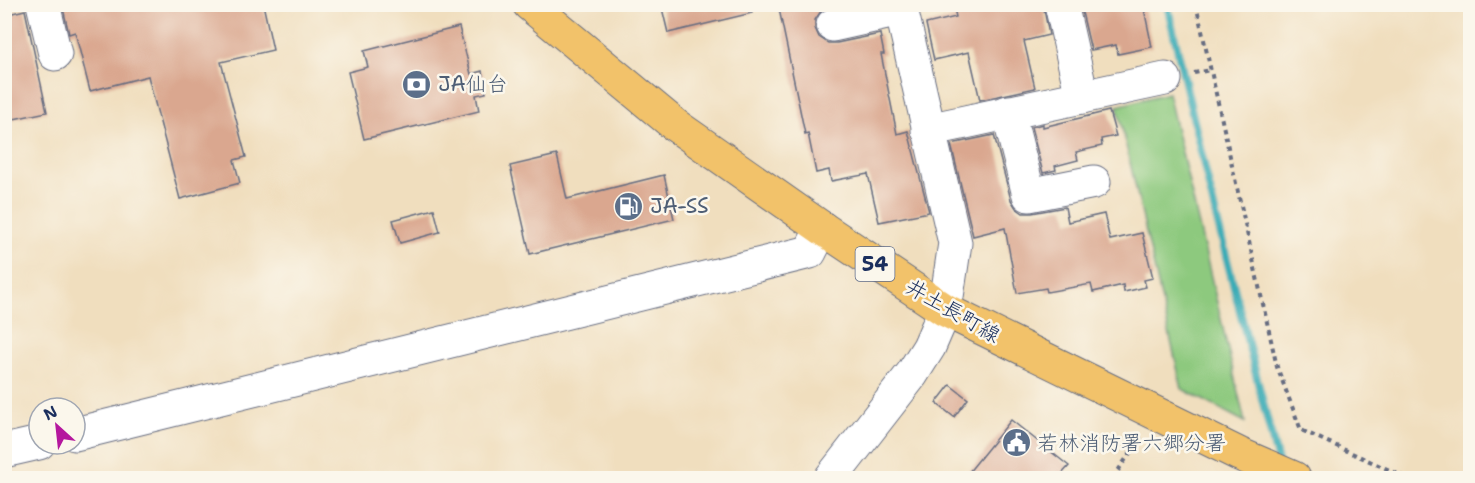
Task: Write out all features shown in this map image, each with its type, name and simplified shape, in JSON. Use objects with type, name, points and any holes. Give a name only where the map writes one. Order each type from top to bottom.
[{"type":"main road","name":"井土長町線","points":[[529,4],[675,125],[822,228],[945,310],[1248,465],[1294,478]]},
{"type":"street","points":[[43,4],[54,54]]},
{"type":"street","points":[[1061,4],[1082,97]]},
{"type":"street","points":[[831,478],[918,365],[929,347],[945,310],[955,243],[901,7],[834,25]]},
{"type":"street","points":[[928,130],[1165,79]]},
{"type":"street","points":[[1008,112],[1029,195],[1094,182]]},
{"type":"street","points":[[87,431],[810,252],[822,228]]},
{"type":"street","points":[[4,451],[27,445]]},
{"type":"path","points":[[1196,4],[1277,366],[1301,430],[1407,478]]},
{"type":"path","points":[[1198,72],[1211,70]]},
{"type":"path","points":[[1113,478],[1143,434]]},
{"type":"green space","points":[[1168,93],[1245,422],[1182,389],[1117,106]]},
{"type":"building","points":[[62,4],[263,4],[273,50],[221,62],[246,157],[234,160],[240,183],[180,199],[148,76],[90,91],[75,32],[69,34]]},
{"type":"building","points":[[661,4],[751,4],[752,13],[668,33]]},
{"type":"building","points":[[778,4],[839,4],[821,11],[815,20],[815,28],[819,37],[828,43],[880,34],[884,54],[881,54],[897,134],[908,131],[929,212],[879,222],[868,174],[831,181],[829,170],[816,173],[808,133],[805,134]]},
{"type":"building","points":[[953,4],[1043,4],[1049,35],[1024,41],[1035,88],[980,100],[969,52],[934,60],[926,24],[956,17]]},
{"type":"building","points":[[1098,4],[1143,4],[1152,47],[1118,54],[1116,45],[1091,50],[1081,8]]},
{"type":"building","points":[[25,10],[47,112],[4,121],[4,15]]},
{"type":"building","points":[[459,27],[471,74],[482,71],[486,93],[476,95],[479,111],[364,139],[348,72],[368,67],[364,51]]},
{"type":"building","points":[[1109,111],[1116,136],[1101,139],[1102,146],[1076,152],[1078,160],[1055,166],[1056,170],[1043,173],[1031,127],[1043,124],[1043,127]]},
{"type":"building","points":[[994,135],[1011,200],[1016,208],[1023,213],[1032,213],[1065,207],[1068,222],[1104,214],[1110,240],[1142,233],[1153,278],[1144,280],[1146,287],[1124,292],[1123,285],[1093,292],[1091,284],[1047,292],[1046,288],[1017,293],[1005,228],[973,236],[951,144]]},
{"type":"building","points":[[557,155],[567,199],[664,175],[674,219],[530,254],[510,166]]},
{"type":"building","points":[[434,209],[440,232],[400,243],[393,220]]},
{"type":"building","points":[[950,385],[968,399],[954,417],[936,403]]},
{"type":"building","name":"若林消防署六郷分署","points":[[1011,420],[1069,466],[1058,478],[964,478]]},
{"type":"waterway","points":[[1167,4],[1214,208],[1278,462]]},
{"type":"place","name":"JA仙台","points":[[417,84]]},
{"type":"place","name":"JA-SS","points":[[629,206]]},
{"type":"place","name":"若林消防署六郷分署","points":[[1016,443]]}]
